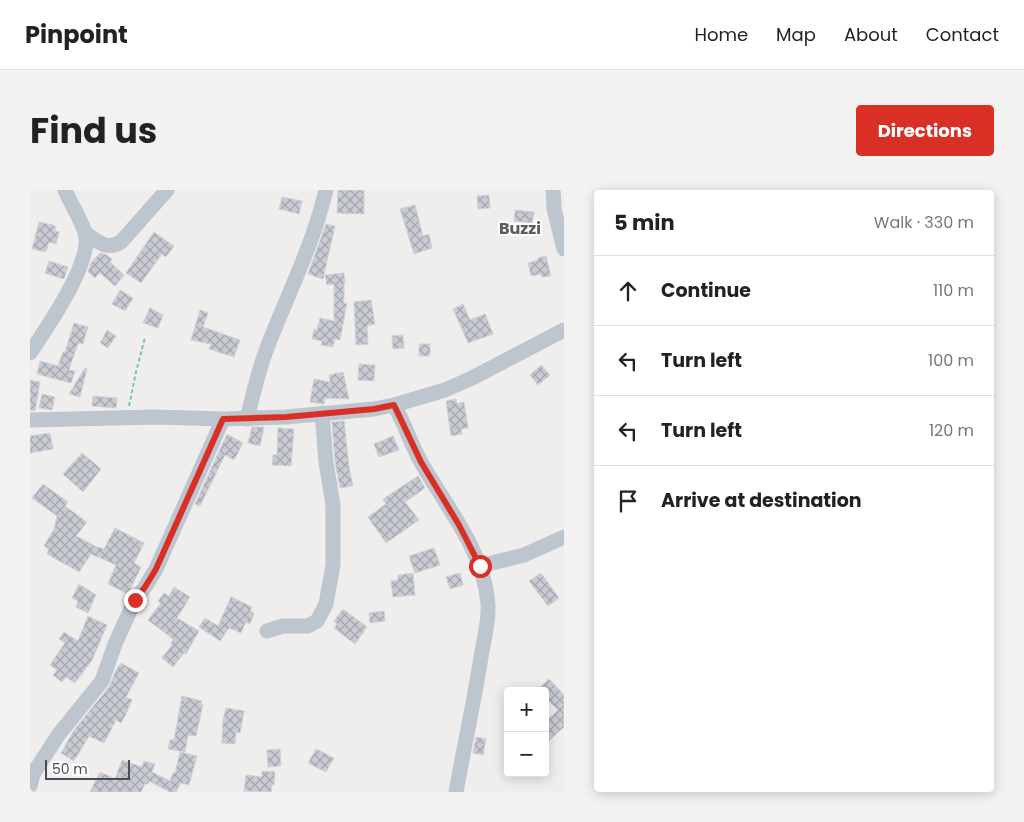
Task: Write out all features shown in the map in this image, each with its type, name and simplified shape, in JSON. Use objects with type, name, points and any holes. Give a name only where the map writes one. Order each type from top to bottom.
[{"type":"street","points":[[30,353],[70,290],[82,260],[86,241],[85,233],[65,190]]},
{"type":"street","points":[[85,233],[108,247],[122,242],[167,190]]},
{"type":"street","points":[[247,418],[256,380],[312,236],[326,190]]},
{"type":"street","points":[[553,190],[554,209],[564,249]]},
{"type":"street","points":[[30,420],[155,417],[223,419],[286,417],[374,409],[445,390],[564,330]]},
{"type":"street","points":[[394,405],[421,462],[459,525],[480,566],[486,591],[488,606],[477,686],[456,792]]},
{"type":"street","points":[[268,631],[283,626],[308,626],[316,621],[326,604],[333,565],[333,505],[326,462],[322,413]]},
{"type":"street","points":[[30,786],[33,774],[59,734],[102,681],[115,644],[135,600],[156,569],[223,419]]},
{"type":"street","points":[[480,566],[524,555],[564,537]]},
{"type":"path","points":[[127,418],[145,336]]},
{"type":"building","points":[[338,190],[364,190],[364,214],[337,213]]},
{"type":"building","points":[[489,195],[490,208],[478,209],[477,196]]},
{"type":"building","points":[[282,197],[302,201],[299,214],[279,209]]},
{"type":"building","points":[[415,205],[423,236],[429,234],[432,248],[414,254],[400,209]]},
{"type":"building","points":[[515,210],[534,212],[532,223],[514,221]]},
{"type":"building","points":[[39,222],[53,225],[56,227],[55,231],[59,232],[56,244],[49,242],[46,252],[32,249]]},
{"type":"building","points":[[326,224],[335,226],[323,279],[308,274]]},
{"type":"building","points":[[154,232],[174,246],[166,257],[162,254],[141,283],[126,273]]},
{"type":"building","points":[[100,253],[112,259],[110,262],[124,275],[115,286],[100,273],[95,278],[88,272],[91,263]]},
{"type":"building","points":[[546,256],[551,276],[542,277],[541,274],[531,276],[528,263]]},
{"type":"building","points":[[49,261],[68,267],[64,279],[45,273]]},
{"type":"building","points":[[344,273],[344,304],[347,303],[340,340],[335,339],[333,347],[321,345],[322,341],[312,339],[314,329],[317,330],[320,318],[334,321],[334,284],[327,285],[325,275]]},
{"type":"building","points":[[120,290],[133,298],[125,311],[112,304]]},
{"type":"building","points":[[371,300],[375,324],[367,326],[368,344],[356,345],[354,302]]},
{"type":"building","points":[[463,304],[470,320],[485,314],[493,334],[468,343],[453,309]]},
{"type":"building","points":[[150,308],[163,315],[158,328],[143,323]]},
{"type":"building","points":[[200,310],[208,313],[203,327],[240,340],[234,357],[209,349],[211,344],[191,340]]},
{"type":"building","points":[[74,323],[88,327],[83,344],[78,343],[69,370],[75,371],[71,383],[37,374],[40,361],[58,366],[63,352],[65,352]]},
{"type":"building","points":[[107,330],[116,336],[108,348],[100,343]]},
{"type":"building","points":[[403,335],[404,348],[393,349],[392,336]]},
{"type":"building","points":[[419,344],[430,344],[430,356],[419,356]]},
{"type":"building","points":[[359,364],[375,365],[374,381],[358,380]]},
{"type":"building","points":[[541,365],[550,375],[538,385],[530,375]]},
{"type":"building","points":[[85,368],[87,369],[80,397],[69,394]]},
{"type":"building","points":[[343,372],[349,399],[325,398],[324,404],[310,402],[314,379],[330,382],[329,375]]},
{"type":"building","points":[[30,380],[40,382],[35,411],[30,410]]},
{"type":"building","points":[[42,394],[55,397],[52,410],[39,408]]},
{"type":"building","points":[[93,396],[117,398],[116,408],[92,406]]},
{"type":"building","points":[[456,399],[457,404],[464,402],[468,428],[461,429],[462,434],[451,436],[446,401]]},
{"type":"building","points":[[344,421],[353,486],[340,488],[335,461],[332,422]]},
{"type":"building","points":[[252,427],[264,427],[260,446],[248,443]]},
{"type":"building","points":[[278,428],[294,429],[291,466],[272,465],[273,455],[277,455]]},
{"type":"building","points":[[50,433],[53,449],[30,453],[30,436]]},
{"type":"building","points":[[227,434],[243,443],[234,460],[225,455],[200,506],[195,504]]},
{"type":"building","points":[[393,436],[399,450],[379,457],[374,444]]},
{"type":"building","points":[[82,453],[101,469],[83,492],[63,474]]},
{"type":"building","points":[[418,476],[425,488],[405,502],[419,520],[386,543],[368,517],[386,504],[383,499]]},
{"type":"building","points":[[43,484],[68,502],[65,506],[87,522],[76,536],[104,549],[115,528],[144,543],[134,563],[141,567],[128,594],[108,584],[116,565],[91,554],[79,572],[47,554],[49,549],[44,546],[54,529],[57,516],[32,498]]},
{"type":"building","points":[[434,548],[440,565],[415,573],[409,556]]},
{"type":"building","points":[[413,573],[415,595],[393,597],[391,581],[398,580],[398,575]]},
{"type":"building","points":[[460,573],[463,585],[450,589],[446,577]]},
{"type":"building","points":[[541,573],[559,598],[548,606],[529,581]]},
{"type":"building","points":[[79,584],[96,595],[88,613],[76,607],[78,601],[72,598]]},
{"type":"building","points":[[174,587],[190,597],[177,618],[199,631],[186,654],[184,653],[173,667],[162,658],[172,645],[173,639],[148,620],[161,603],[158,601],[164,593],[169,596]]},
{"type":"building","points":[[231,597],[252,607],[250,611],[254,613],[250,624],[246,622],[241,633],[229,628],[220,641],[199,627],[205,618],[218,626]]},
{"type":"building","points":[[343,609],[367,627],[355,644],[334,628],[337,624],[334,621]]},
{"type":"building","points":[[384,611],[385,621],[370,623],[369,613]]},
{"type":"building","points":[[88,616],[107,625],[92,660],[75,683],[66,677],[62,682],[53,675],[57,670],[50,665],[65,643],[59,639],[64,632],[78,641]]},
{"type":"building","points":[[121,663],[139,673],[126,697],[132,700],[126,714],[121,723],[116,720],[104,743],[89,736],[74,761],[61,753],[74,730],[109,687]]},
{"type":"building","points":[[549,679],[564,695],[564,727],[549,740],[549,718],[558,710],[549,701],[549,687],[540,687]]},
{"type":"building","points":[[182,696],[202,701],[201,704],[203,704],[196,736],[188,735],[185,752],[168,749],[170,740],[174,740]]},
{"type":"building","points":[[226,708],[244,711],[240,733],[236,732],[235,744],[222,743],[223,720]]},
{"type":"building","points":[[476,737],[486,739],[483,755],[473,753]]},
{"type":"building","points":[[280,749],[281,766],[268,767],[267,750]]},
{"type":"building","points":[[316,749],[334,758],[326,772],[308,763]]},
{"type":"building","points":[[180,752],[197,756],[189,785],[181,783],[176,792],[170,792],[149,781],[141,792],[90,792],[100,772],[115,779],[122,760],[142,767],[144,761],[155,764],[152,772],[170,781],[173,773],[175,773]]},
{"type":"building","points":[[262,771],[275,772],[274,785],[272,785],[271,792],[244,791],[246,775],[262,777]]},
{"type":"district","name":"Buzzi","points":[[520,228]]},
{"type":"route","points":[[135,600],[156,569],[223,419],[286,417],[374,409],[394,405],[403,420],[421,462],[459,525],[480,566]]}]
